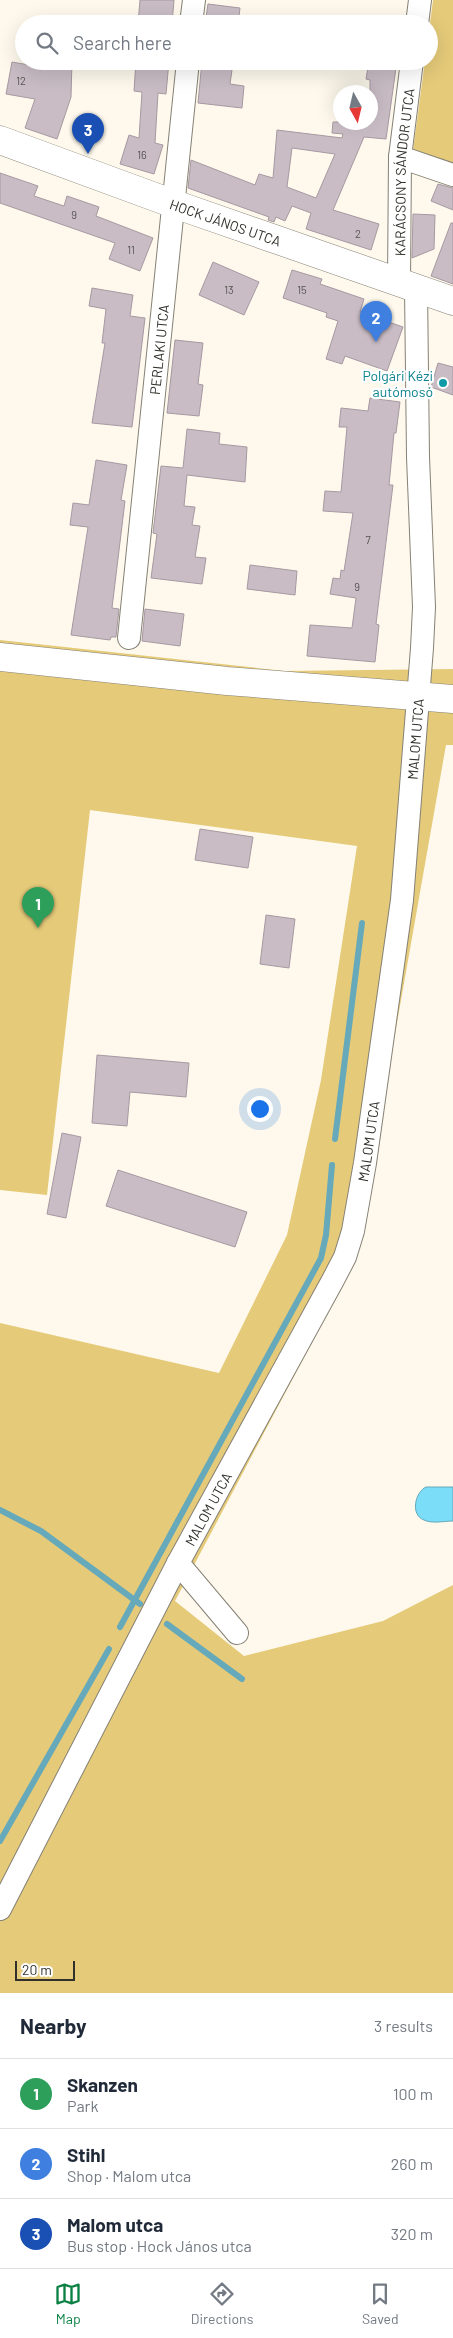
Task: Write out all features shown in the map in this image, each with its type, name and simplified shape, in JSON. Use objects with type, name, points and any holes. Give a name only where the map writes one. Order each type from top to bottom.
[{"type":"main road","name":"HOCK JÁNOS UTCA","points":[[0,140],[174,204],[453,301]]},
{"type":"main road","points":[[0,657],[227,681],[453,699]]},
{"type":"street","points":[[192,15],[194,0]]},
{"type":"street","points":[[418,15],[420,0]]},
{"type":"street","name":"PERLAKI UTCA","points":[[129,638],[187,70]]},
{"type":"street","name":"KARÁCSONY SÁNDOR UTCA","points":[[407,285],[400,157],[411,70]]},
{"type":"street","points":[[400,157],[453,175]]},
{"type":"street","name":"MALOM UTCA","points":[[0,1908],[178,1563],[345,1257],[353,1231],[366,1164],[402,900],[419,696],[424,607],[418,457],[407,285]]},
{"type":"street","points":[[178,1563],[237,1633]]},
{"type":"shaded area","points":[[433,0],[453,0],[453,163],[413,150],[424,70],[438,70],[438,15],[431,15]]},
{"type":"shaded area","points":[[0,640],[285,671],[453,669],[453,745],[446,745],[355,1261],[175,1601],[244,1656],[383,1621],[453,1585],[453,1993],[0,1993],[0,1323],[219,1373],[287,1235],[321,1080],[357,846],[90,810],[47,1195],[0,1190]]},
{"type":"water","points":[[426,1487],[453,1487],[453,1521],[431,1522],[420,1517],[416,1509],[417,1498]]},
{"type":"building","points":[[140,0],[174,0],[173,15],[139,15]]},
{"type":"building","points":[[208,4],[240,8],[239,15],[206,15]]},
{"type":"building","points":[[12,62],[15,63],[15,70],[72,70],[71,97],[57,139],[25,128],[35,99],[6,94]]},
{"type":"building","points":[[135,70],[168,70],[166,94],[158,93],[155,143],[163,145],[154,174],[120,164],[129,135],[139,138],[142,92],[134,91]]},
{"type":"building","points":[[201,70],[232,70],[230,84],[244,86],[242,108],[198,103]]},
{"type":"building","points":[[368,70],[396,70],[386,139],[364,137],[333,210],[379,224],[371,250],[306,229],[311,213],[292,206],[285,221],[276,217],[274,222],[268,220],[269,217],[188,188],[191,160],[255,185],[259,174],[273,178],[277,130],[342,138],[343,134],[332,133],[333,122],[333,130],[378,130],[378,85],[370,85],[370,80],[366,79]],"holes":[[[292,148],[335,154],[316,198],[287,187]]]},
{"type":"building","points":[[0,173],[38,186],[34,196],[64,206],[67,196],[99,207],[96,216],[153,238],[140,271],[109,259],[115,243],[0,203]]},
{"type":"building","points":[[438,184],[453,188],[453,210],[431,201]]},
{"type":"building","points":[[413,214],[435,215],[434,249],[412,258]]},
{"type":"building","points":[[451,223],[453,223],[453,284],[431,276]]},
{"type":"building","points":[[213,262],[259,282],[244,315],[199,295]]},
{"type":"building","points":[[292,270],[322,279],[320,284],[364,299],[360,312],[403,327],[387,371],[345,356],[342,364],[326,359],[338,321],[326,317],[327,313],[283,298]]},
{"type":"building","points":[[92,288],[133,295],[130,316],[145,318],[132,427],[92,423],[105,343],[102,343],[106,309],[89,306]]},
{"type":"building","points":[[175,340],[203,343],[198,384],[203,385],[199,416],[167,413]]},
{"type":"building","name":"Polgári Kézi autómosó","points":[[438,363],[453,367],[453,395],[431,387]]},
{"type":"building","points":[[370,398],[400,402],[396,433],[394,433],[389,485],[393,485],[376,624],[379,625],[375,662],[307,656],[310,625],[352,628],[356,598],[330,594],[333,578],[340,579],[341,570],[344,571],[353,513],[323,511],[325,491],[341,492],[347,427],[339,427],[341,408],[368,411]]},
{"type":"building","points":[[187,429],[220,433],[219,444],[247,447],[245,482],[187,475],[184,506],[195,507],[192,525],[200,526],[195,557],[206,558],[202,584],[151,578],[157,534],[153,533],[161,466],[183,468]]},
{"type":"building","points":[[96,460],[127,465],[121,500],[125,501],[112,608],[119,609],[116,637],[111,637],[110,640],[71,635],[88,527],[70,525],[73,503],[89,505]]},
{"type":"building","points":[[250,565],[297,571],[295,595],[247,589]]},
{"type":"building","points":[[145,609],[184,614],[180,646],[142,641]]},
{"type":"building","points":[[200,829],[253,837],[248,868],[195,860]]},
{"type":"building","points":[[266,915],[295,919],[289,968],[260,964]]},
{"type":"building","points":[[97,1055],[189,1063],[186,1097],[130,1092],[127,1126],[92,1123]]},
{"type":"building","points":[[62,1133],[81,1137],[66,1218],[47,1214]]},
{"type":"building","points":[[118,1170],[247,1212],[235,1247],[106,1206]]},
{"type":"waterway","points":[[335,1139],[362,923]]},
{"type":"waterway","points":[[120,1627],[321,1258],[326,1235],[332,1165]]},
{"type":"waterway","points":[[0,1510],[41,1531],[140,1604]]},
{"type":"waterway","points":[[167,1624],[242,1679]]},
{"type":"waterway","points":[[0,1841],[109,1649]]},
{"type":"place","name":"Malom utca","points":[[88,154]]},
{"type":"place","name":"Stihl","points":[[376,342]]},
{"type":"place","name":"Polgári Kézi autómosó","points":[[443,383]]},
{"type":"place","name":"Skanzen","points":[[38,928]]}]
